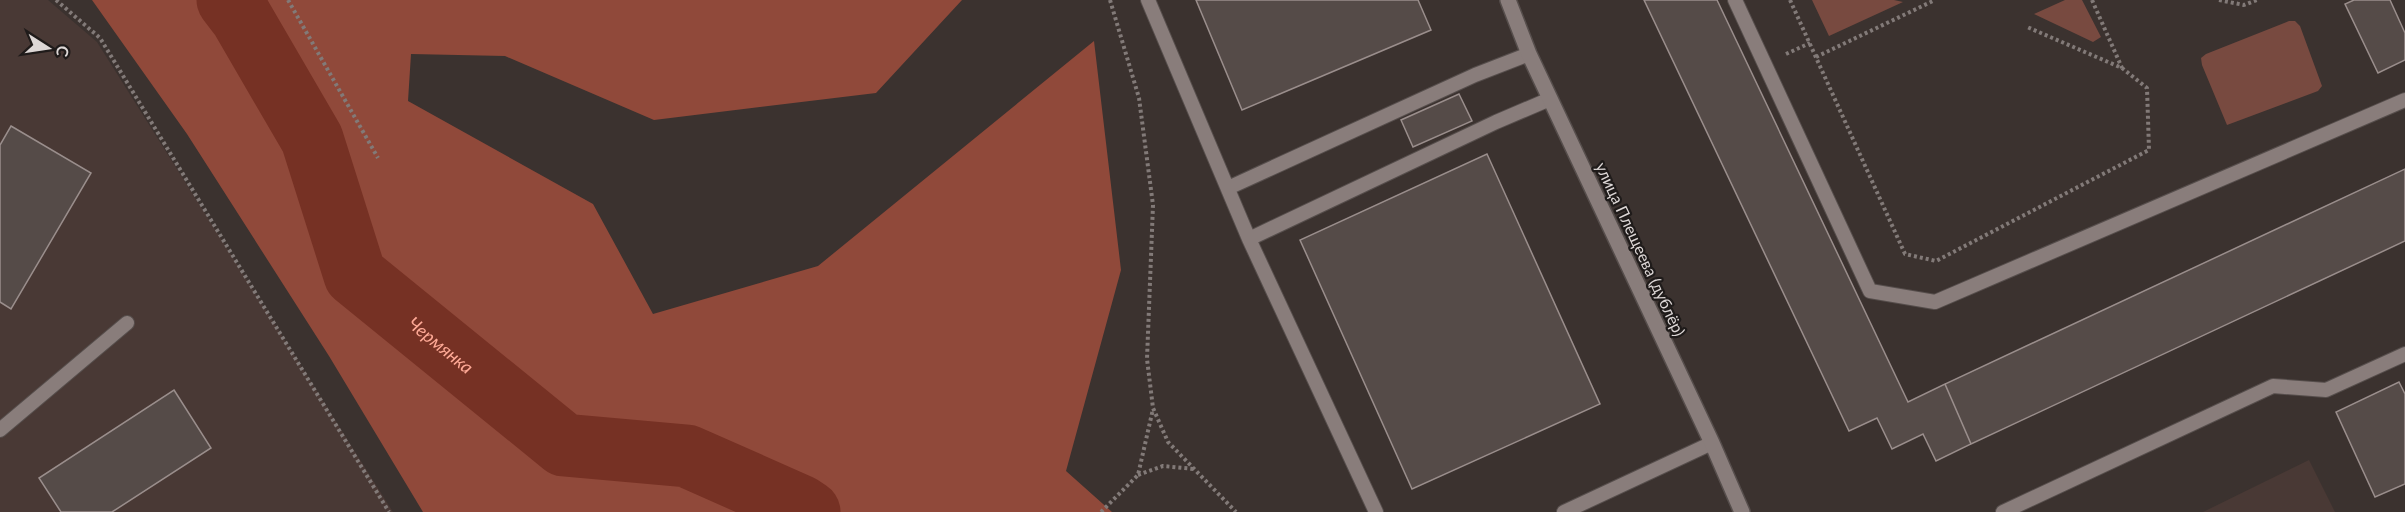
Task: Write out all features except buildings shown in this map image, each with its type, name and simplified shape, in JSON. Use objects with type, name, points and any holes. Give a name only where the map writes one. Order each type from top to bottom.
[{"type":"street","name":"улица Плещеева (дублёр)","points":[[1508,0],[1529,54],[1712,443],[1742,512]]},
{"type":"lane","points":[[1148,0],[1249,239],[1376,512]]},
{"type":"lane","points":[[1735,0],[1870,291],[1935,302],[2405,100]]},
{"type":"lane","points":[[1228,188],[1475,75],[1529,54]]},
{"type":"lane","points":[[1249,239],[1496,122],[1551,99]]},
{"type":"lane","points":[[0,430],[127,323]]},
{"type":"lane","points":[[2003,512],[2273,386],[2326,390],[2405,354]]},
{"type":"lane","points":[[1564,512],[1712,443]]},
{"type":"path","points":[[56,0],[100,38],[389,512]]},
{"type":"path","points":[[288,0],[378,158]]},
{"type":"path","points":[[1110,0],[1139,98],[1153,205],[1147,359],[1153,408],[1168,442],[1236,512]]},
{"type":"path","points":[[1790,0],[1905,254],[1936,261],[2149,150],[2147,88],[2122,68],[2027,27]]},
{"type":"path","points":[[1816,57],[1935,0]]},
{"type":"path","points":[[2092,0],[2122,68]]},
{"type":"path","points":[[2219,0],[2244,5],[2257,0]]},
{"type":"path","points":[[1138,475],[1153,408]]},
{"type":"path","points":[[1101,512],[1138,475],[1163,466],[1195,469]]},
{"type":"shaded area","points":[[0,0],[48,0],[97,42],[393,512],[0,512]]},
{"type":"shaded area","points":[[92,0],[962,0],[876,93],[654,120],[505,56],[411,54],[408,101],[593,204],[653,314],[818,266],[1094,41],[1121,270],[1066,471],[1112,512],[423,512],[329,356],[187,134]]},
{"type":"shaded area","points":[[1812,0],[1894,0],[1903,2],[1829,36]]},
{"type":"shaded area","points":[[2065,0],[2082,0],[2101,37],[2093,42],[2034,14]]},
{"type":"shaded area","points":[[2289,21],[2295,21],[2300,26],[2322,86],[2318,91],[2227,125],[2201,58]]},
{"type":"shaded area","points":[[2309,460],[2335,512],[2203,512]]},
{"type":"waterway","name":"Чермянка","points":[[228,0],[241,17],[312,139],[355,275],[564,445],[687,456],[809,512]]}]
